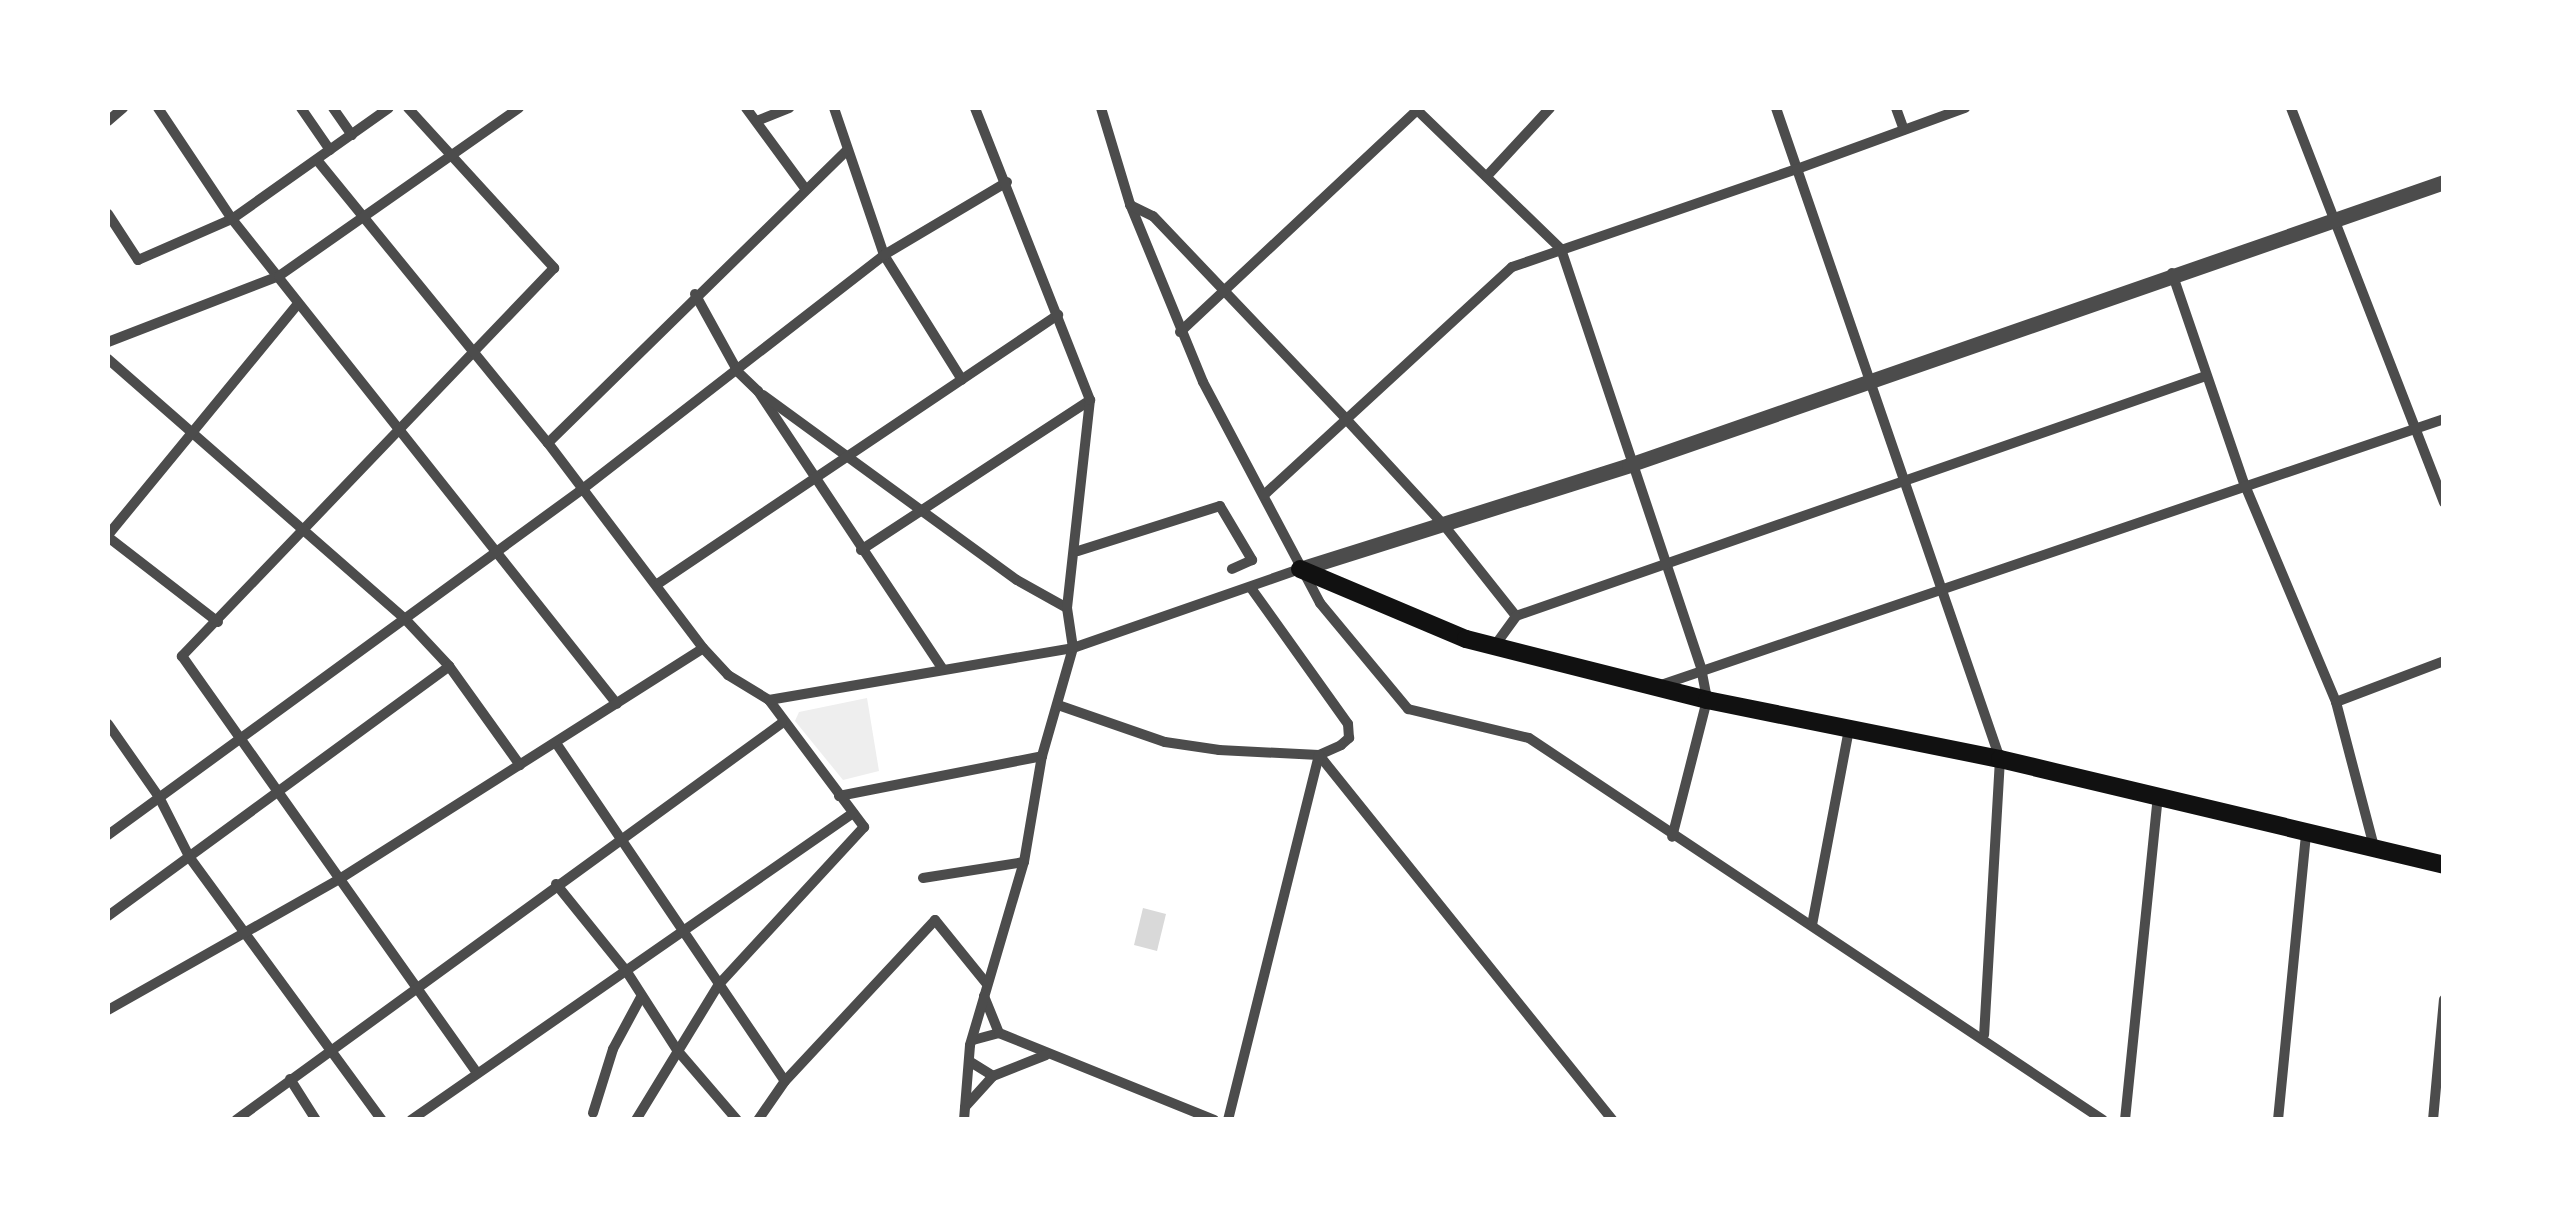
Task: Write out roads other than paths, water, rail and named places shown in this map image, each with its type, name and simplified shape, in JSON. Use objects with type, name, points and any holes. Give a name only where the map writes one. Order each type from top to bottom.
[{"type":"main road","points":[[1300,569],[1466,639],[1661,685],[1707,700],[2000,759],[2374,846],[2444,866]]},
{"type":"street","points":[[108,121],[122,108]]},
{"type":"street","points":[[158,108],[232,219],[617,704]]},
{"type":"street","points":[[302,108],[330,150]]},
{"type":"street","points":[[333,108],[352,135]]},
{"type":"street","points":[[108,214],[138,260],[232,219],[389,108]]},
{"type":"street","points":[[408,108],[554,268],[400,428],[308,531],[182,656],[477,1073]]},
{"type":"street","points":[[108,342],[278,276],[519,108]]},
{"type":"street","points":[[746,108],[804,187]]},
{"type":"street","points":[[756,121],[789,108]]},
{"type":"street","points":[[834,108],[884,255],[962,380]]},
{"type":"street","points":[[964,1114],[970,1046],[1024,862],[1042,756],[1073,648],[1067,608],[1078,551],[1090,400],[975,108]]},
{"type":"street","points":[[1101,108],[1130,204],[1180,332],[1300,569],[1408,709],[1529,738],[1672,837],[1984,1034],[2103,1120]]},
{"type":"street","points":[[1180,332],[1417,108],[1561,249],[1701,668],[1707,700],[1672,837]]},
{"type":"street","points":[[1487,176],[1550,108]]},
{"type":"street","points":[[1776,108],[1872,376],[1939,586],[2000,759],[1984,1034]]},
{"type":"street","points":[[1896,108],[1904,130]]},
{"type":"street","points":[[1264,495],[1512,267],[1964,108]]},
{"type":"street","points":[[2290,108],[2330,221],[2444,502]]},
{"type":"street","points":[[548,443],[804,187],[847,150]]},
{"type":"street","points":[[317,160],[548,443],[580,491],[659,583],[703,648],[728,675],[769,700],[782,723],[864,827],[719,984],[636,1120]]},
{"type":"street","points":[[108,835],[580,491],[884,255],[1007,182]]},
{"type":"street","points":[[769,700],[1073,648],[1300,569],[1630,464],[1872,376],[2444,182]]},
{"type":"street","points":[[1130,204],[1153,216],[1346,420],[1443,524],[1516,616]]},
{"type":"street","points":[[2172,273],[2244,484],[2336,702],[2374,846]]},
{"type":"street","points":[[696,294],[738,372],[758,391],[852,455],[1017,580],[1067,608]]},
{"type":"street","points":[[218,622],[108,536],[298,304]]},
{"type":"street","points":[[659,583],[1058,315]]},
{"type":"street","points":[[108,359],[188,436],[308,531],[406,620],[449,666],[520,765]]},
{"type":"street","points":[[1496,644],[1516,616],[2206,376]]},
{"type":"street","points":[[758,391],[860,550],[943,669]]},
{"type":"street","points":[[860,550],[1090,400]]},
{"type":"street","points":[[1661,685],[1939,586],[2444,418]]},
{"type":"street","points":[[1078,551],[1220,506],[1252,560],[1232,569]]},
{"type":"street","points":[[1058,705],[1165,742],[1319,755],[1349,738],[1348,724],[1251,588]]},
{"type":"street","points":[[108,1010],[247,935],[338,880],[703,648]]},
{"type":"street","points":[[2336,702],[2444,662]]},
{"type":"street","points":[[108,916],[449,666]]},
{"type":"street","points":[[236,1120],[329,1047],[782,723]]},
{"type":"street","points":[[108,724],[159,798],[190,858],[382,1120]]},
{"type":"street","points":[[1812,925],[1849,729]]},
{"type":"street","points":[[556,742],[624,837],[680,936],[719,984],[785,1081]]},
{"type":"street","points":[[1228,1120],[1319,755]]},
{"type":"street","points":[[1319,755],[1612,1120]]},
{"type":"street","points":[[838,796],[1042,756]]},
{"type":"street","points":[[2125,1120],[2158,796]]},
{"type":"street","points":[[412,1120],[853,813]]},
{"type":"street","points":[[2278,1120],[2306,830]]},
{"type":"street","points":[[923,878],[1024,862]]},
{"type":"street","points":[[556,884],[627,972],[678,1050],[737,1120]]},
{"type":"street","points":[[758,1120],[785,1081],[936,920],[985,989],[1013,1056],[1006,1070]]},
{"type":"street","points":[[593,1113],[612,1050],[641,997]]},
{"type":"street","points":[[2432,1120],[2444,1000]]},
{"type":"street","points":[[970,1046],[978,1034],[1002,1035],[1214,1120]]},
{"type":"street","points":[[964,1114],[992,1076],[1047,1054]]},
{"type":"street","points":[[969,1060],[992,1076]]},
{"type":"street","points":[[290,1079],[316,1120]]}]
